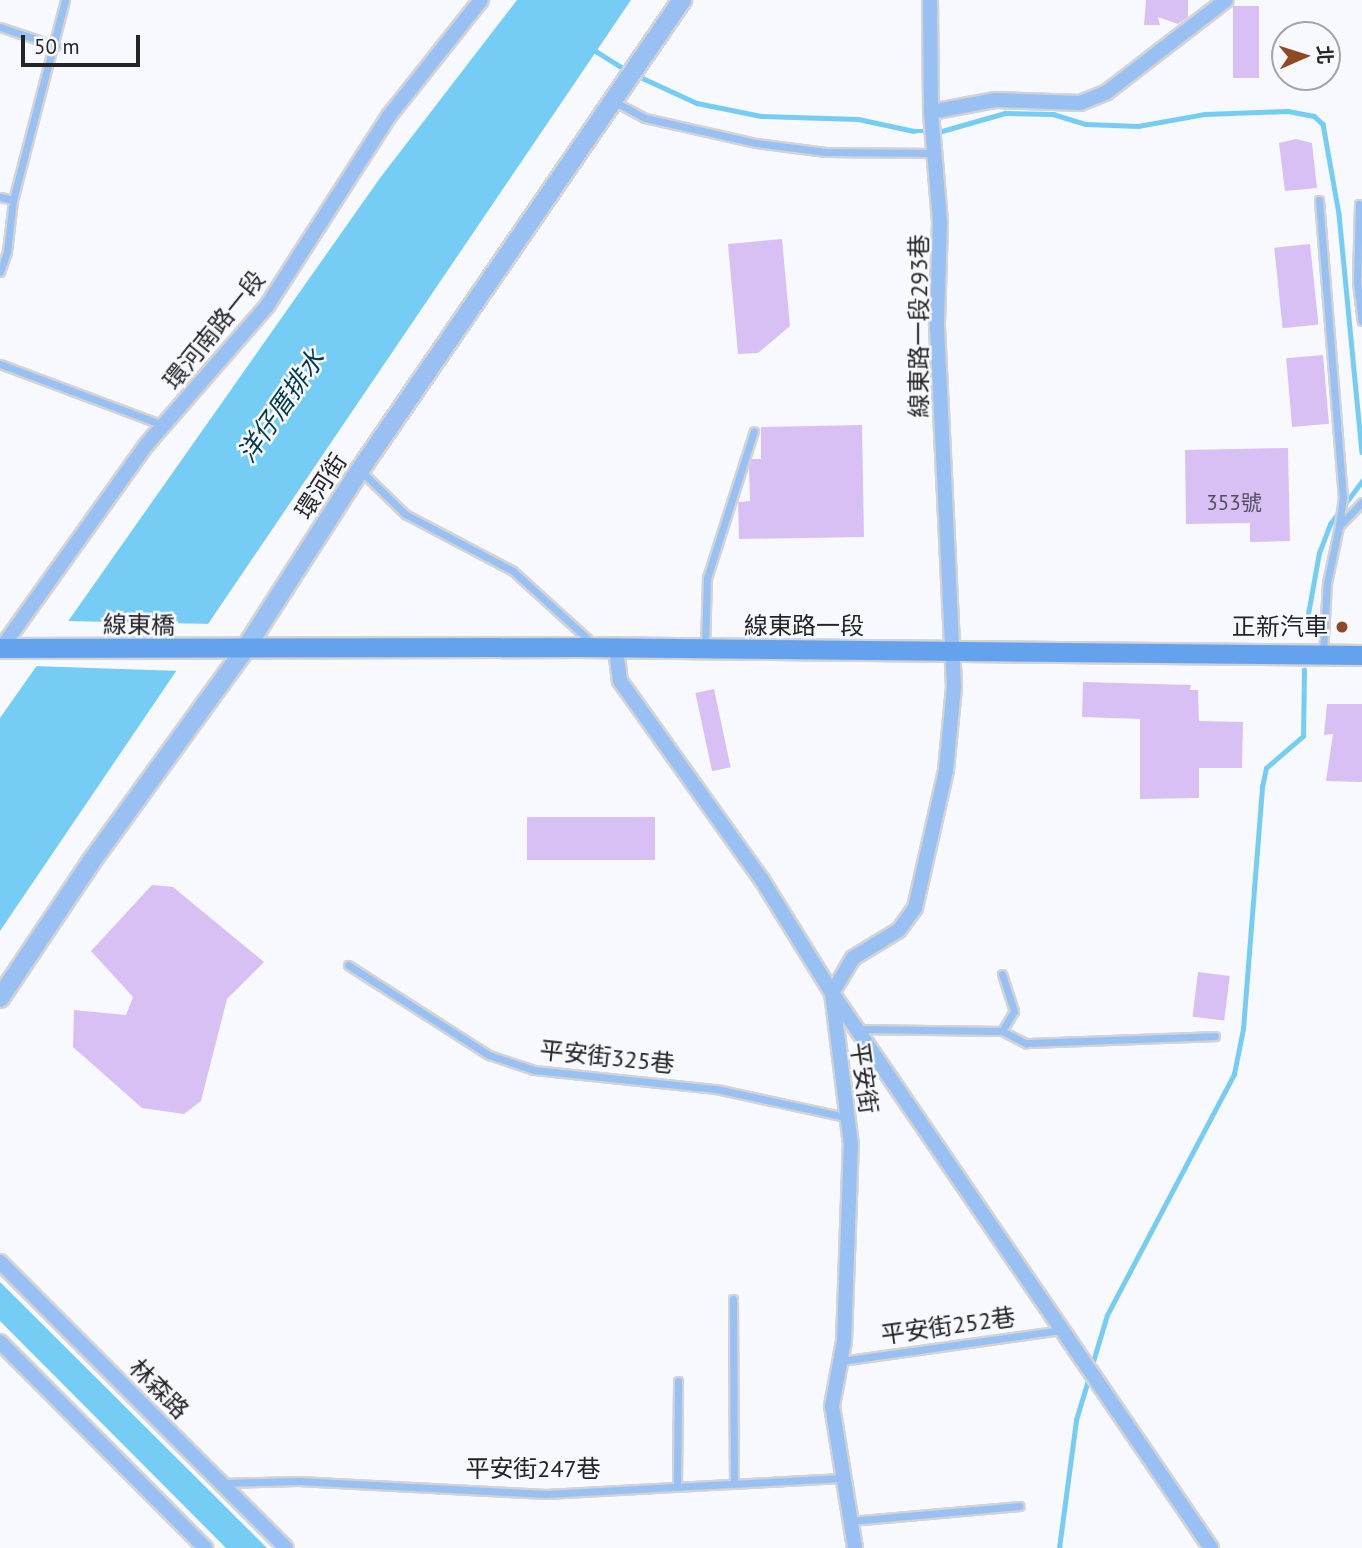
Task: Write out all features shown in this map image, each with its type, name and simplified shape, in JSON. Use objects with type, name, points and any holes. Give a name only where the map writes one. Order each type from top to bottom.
[{"type":"main road","name":"線東路一段","points":[[245,649],[596,648],[1362,655]]},
{"type":"main road","name":"線東橋","points":[[0,649],[245,649]]},
{"type":"street","name":"環河南路一段","points":[[0,649],[164,425],[267,306],[389,116],[481,0]]},
{"type":"street","name":"環河街","points":[[0,998],[91,862],[245,649],[360,470],[682,0]]},
{"type":"street","name":"線東路一段293巷","points":[[930,0],[932,119],[940,222],[937,322],[953,651]]},
{"type":"street","points":[[932,119],[996,100],[1080,103],[1107,92],[1226,0]]},
{"type":"street","points":[[617,649],[620,681],[762,880],[856,1029],[1211,1548]]},
{"type":"street","points":[[832,993],[853,958],[899,930],[915,908],[946,770],[953,651]]},
{"type":"street","name":"平安街","points":[[832,993],[845,1116],[851,1145],[839,1361],[832,1406],[846,1478],[855,1548]]},
{"type":"street","name":"林森路","points":[[0,1262],[286,1548]]},
{"type":"street","points":[[0,1342],[205,1548]]},
{"type":"lane","points":[[0,272],[8,252],[13,200],[41,87],[56,46],[65,0]]},
{"type":"lane","points":[[0,27],[56,46]]},
{"type":"lane","points":[[613,101],[645,118],[755,143],[825,152],[934,153]]},
{"type":"lane","points":[[0,197],[13,200]]},
{"type":"lane","points":[[1319,200],[1343,498],[1327,583],[1323,654]]},
{"type":"lane","points":[[1359,204],[1357,282],[1362,321]]},
{"type":"lane","points":[[0,365],[164,425]]},
{"type":"lane","points":[[705,650],[707,578],[754,431]]},
{"type":"lane","points":[[360,470],[405,514],[513,571],[596,648]]},
{"type":"lane","points":[[1339,526],[1362,502]]},
{"type":"lane","name":"平安街325巷","points":[[348,965],[489,1055],[534,1070],[716,1089],[845,1116]]},
{"type":"lane","points":[[1002,974],[1014,1011],[1002,1031]]},
{"type":"lane","points":[[856,1029],[1002,1031],[1026,1043],[1214,1036]]},
{"type":"lane","points":[[733,1299],[734,1483]]},
{"type":"lane","name":"平安街252巷","points":[[839,1361],[1062,1329]]},
{"type":"lane","points":[[677,1483],[678,1381]]},
{"type":"lane","name":"平安街247巷","points":[[221,1483],[298,1481],[546,1494],[677,1483],[846,1478]]},
{"type":"lane","points":[[851,1521],[1019,1506]]},
{"type":"water","name":"洋仔厝排水","points":[[517,0],[631,0],[0,931],[0,718],[380,178]]},
{"type":"water","points":[[0,1282],[267,1548],[226,1548],[0,1321]]},
{"type":"pier","points":[[64,621],[215,624],[182,671],[32,666]]},
{"type":"building","points":[[1146,0],[1188,0],[1188,17],[1178,24],[1158,17],[1160,25],[1144,25]]},
{"type":"building","points":[[1233,6],[1259,6],[1259,78],[1233,78]]},
{"type":"building","points":[[1296,139],[1312,143],[1317,188],[1285,191],[1279,143]]},
{"type":"building","points":[[782,239],[790,326],[758,353],[738,354],[728,244]]},
{"type":"building","points":[[1310,244],[1318,325],[1283,328],[1274,248]]},
{"type":"building","points":[[1323,355],[1329,424],[1292,427],[1286,358]]},
{"type":"building","points":[[862,425],[864,537],[739,539],[738,502],[750,501],[749,466],[751,459],[761,459],[761,427]]},
{"type":"building","points":[[1288,448],[1290,541],[1250,542],[1250,523],[1186,524],[1185,450]]},
{"type":"building","points":[[1083,682],[1191,685],[1190,690],[1198,690],[1199,721],[1243,722],[1242,768],[1199,768],[1199,798],[1140,799],[1140,719],[1082,717]]},
{"type":"building","points":[[714,689],[731,767],[712,771],[695,693]]},
{"type":"building","points":[[1327,704],[1362,704],[1362,782],[1326,781],[1333,734],[1324,735]]},
{"type":"building","points":[[527,817],[655,817],[655,860],[527,860]]},
{"type":"building","points":[[152,885],[173,887],[264,962],[227,999],[201,1101],[184,1114],[142,1108],[73,1047],[74,1010],[126,1015],[133,997],[91,951]]},
{"type":"building","points":[[1198,972],[1230,976],[1224,1021],[1193,1017]]},
{"type":"waterway","points":[[594,50],[628,71]]},
{"type":"waterway","points":[[636,75],[697,103],[761,116],[858,119],[914,131],[942,131],[1005,113],[1053,114],[1086,124],[1138,126],[1205,114],[1288,111],[1314,116],[1323,124],[1339,214],[1362,452]]},
{"type":"waterway","points":[[1308,614],[1319,553],[1330,524],[1362,481]]},
{"type":"waterway","points":[[1092,1365],[1107,1315],[1234,1074],[1243,1029],[1262,787],[1266,768],[1303,736],[1304,670]]},
{"type":"waterway","points":[[1059,1548],[1076,1420],[1089,1377]]},
{"type":"place","name":"正新汽車","points":[[1342,627]]}]
